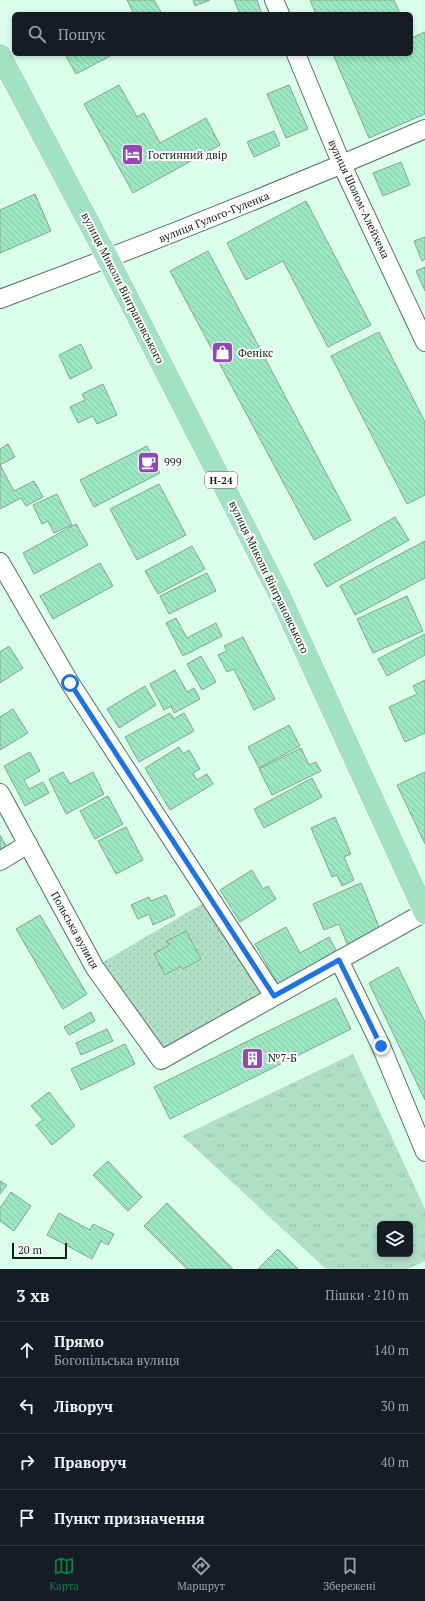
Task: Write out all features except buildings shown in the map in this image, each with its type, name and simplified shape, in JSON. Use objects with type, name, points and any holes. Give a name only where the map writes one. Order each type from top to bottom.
[{"type":"main road","name":"вулиця Миколи Вінграновського","points":[[0,55],[108,259],[279,594],[425,913]]},
{"type":"street","points":[[274,0],[279,12]]},
{"type":"street","name":"вулиця Шолом-Алейхема","points":[[297,56],[342,165],[425,342]]},
{"type":"street","name":"вулиця Гулого-Гуленка","points":[[0,299],[108,259],[342,165],[425,129]]},
{"type":"street","points":[[0,562],[70,683],[274,996],[425,913]]},
{"type":"street","name":"Польська вулиця","points":[[0,793],[95,968],[161,1060],[274,996]]},
{"type":"street","points":[[0,861],[28,844]]},
{"type":"street","points":[[339,960],[381,1046],[425,1152]]},
{"type":"green space","points":[[205,902],[264,994],[163,1054],[98,965]]},
{"type":"green space","points":[[353,1054],[425,1209],[425,1261],[407,1269],[326,1269],[182,1136]]},
{"type":"place","name":"Гостинний двір","points":[[133,155]]},
{"type":"place","name":"Фенікс","points":[[222,353]]},
{"type":"place","name":"999","points":[[148,462]]},
{"type":"place","name":"№7-Б","points":[[253,1058]]},
{"type":"route","points":[[70,683],[274,996],[339,960],[381,1046]]}]
